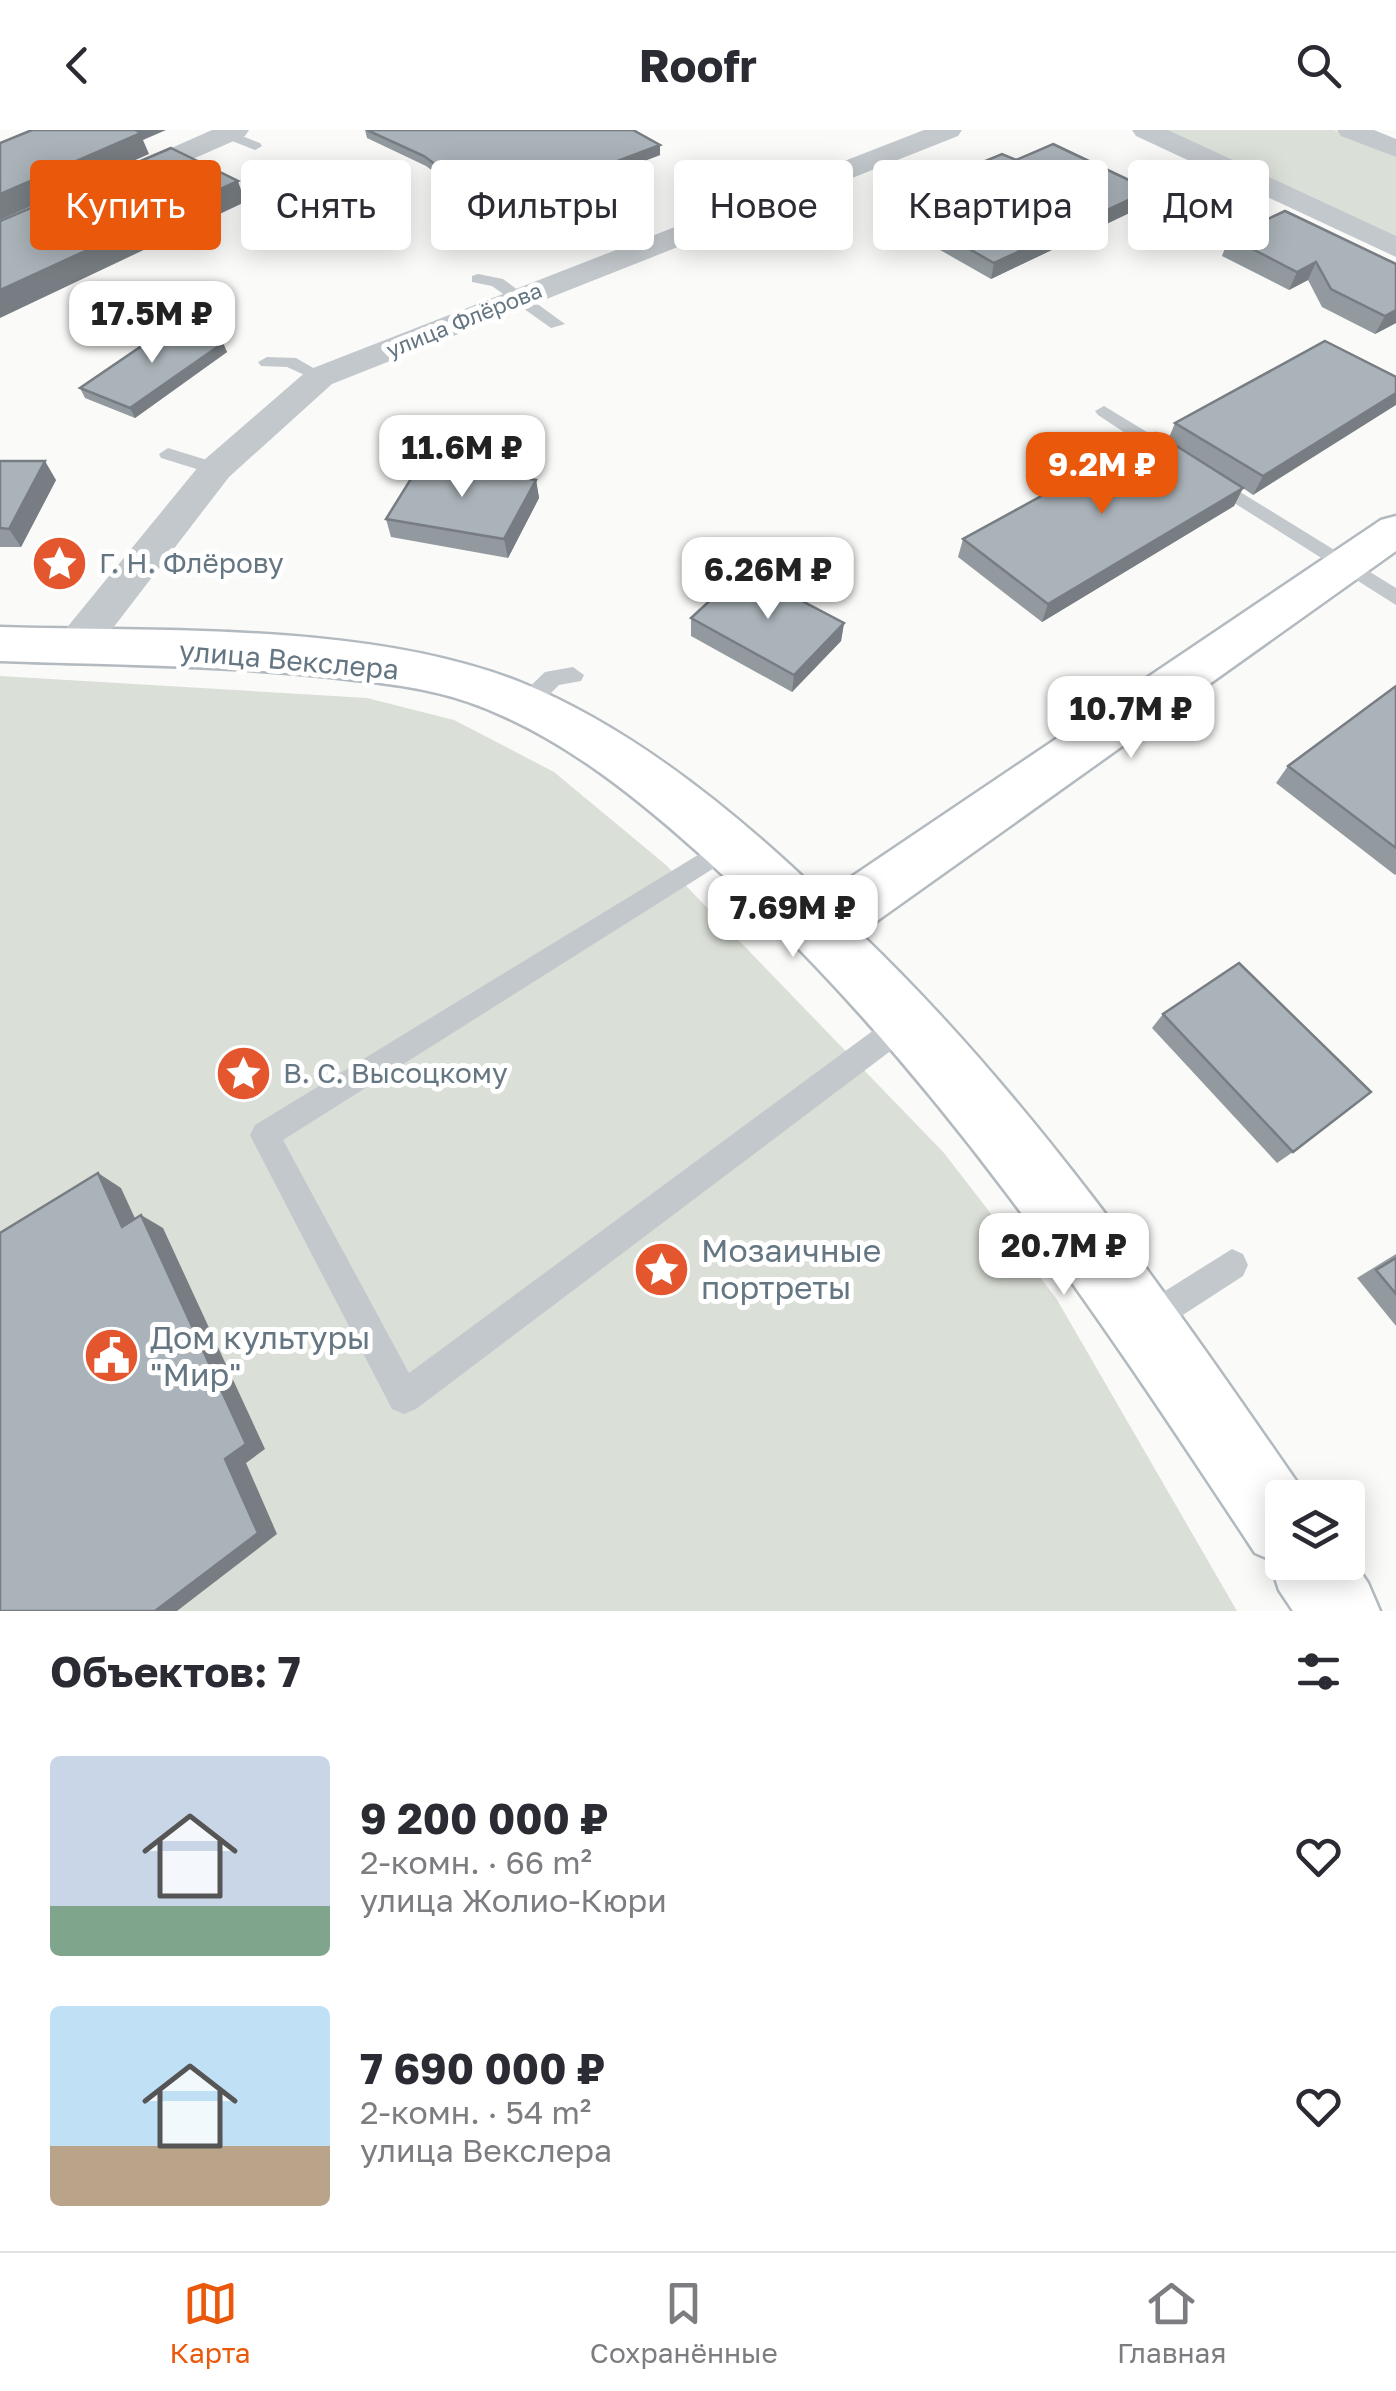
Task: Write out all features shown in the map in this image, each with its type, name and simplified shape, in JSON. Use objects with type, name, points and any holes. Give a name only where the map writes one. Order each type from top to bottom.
[{"type":"street","points":[[1146,130],[1396,248]]},
{"type":"street","points":[[1351,130],[1396,149]]},
{"type":"street","name":"улица Флёрова","points":[[75,646],[216,469],[320,377],[506,283],[700,204],[920,133]]},
{"type":"street","points":[[0,235],[239,137]]},
{"type":"street","points":[[822,928],[1396,530]]},
{"type":"street","name":"улица Векслера","points":[[0,644],[283,654],[416,671],[504,696],[549,681],[598,745],[729,846],[822,928],[907,1022],[988,1119],[1144,1322],[1265,1501]]},
{"type":"street","points":[[1319,1580],[1340,1611]]},
{"type":"lane","points":[[478,278],[506,283],[557,324]]},
{"type":"lane","points":[[267,362],[291,356],[320,377]]},
{"type":"lane","points":[[1104,411],[1396,598]]},
{"type":"lane","points":[[168,454],[216,469]]},
{"type":"lane","points":[[729,846],[266,1135],[404,1397],[907,1022]]},
{"type":"lane","points":[[1144,1322],[1232,1265]]},
{"type":"shaded area","points":[[1160,130],[1334,130],[1396,157],[1396,240],[1269,181],[1269,160],[1224,160]]},
{"type":"shaded area","points":[[0,676],[367,698],[454,720],[554,772],[666,865],[944,1153],[1056,1298],[1237,1611],[0,1611]]},
{"type":"building","points":[[32,130],[141,133],[79,160],[30,160],[30,181],[0,194],[0,143]]},
{"type":"building","points":[[367,130],[633,130],[660,145],[620,160],[431,161]]},
{"type":"building","points":[[1053,144],[1087,160],[1016,160]]},
{"type":"building","points":[[171,148],[195,160],[143,160]]},
{"type":"building","points":[[1002,154],[1016,160],[988,160]]},
{"type":"building","points":[[1108,170],[1128,180],[1128,200],[1108,210]]},
{"type":"building","points":[[221,173],[238,181],[221,189]]},
{"type":"building","points":[[30,208],[30,250],[87,250],[0,290],[0,221]]},
{"type":"building","points":[[1285,211],[1396,264],[1396,310],[1385,316],[1331,289],[1316,262],[1297,272],[1254,250],[1269,250],[1269,218]]},
{"type":"building","points":[[971,250],[1022,250],[994,263]]},
{"type":"building","points":[[174,324],[223,343],[130,408],[80,388]]},
{"type":"building","points":[[1325,341],[1396,377],[1396,393],[1263,476],[1175,423]]},
{"type":"building","points":[[1156,433],[1243,488],[1048,604],[963,539]]},
{"type":"building","points":[[0,461],[45,461],[9,529],[0,528]]},
{"type":"building","points":[[422,461],[536,480],[504,539],[386,519]]},
{"type":"building","points":[[743,570],[844,623],[794,675],[691,618]]},
{"type":"building","points":[[1396,686],[1396,848],[1288,766]]},
{"type":"building","points":[[1239,963],[1371,1092],[1293,1152],[1163,1014]]},
{"type":"building","name":"Дом культуры \"Мир\"","points":[[98,1173],[122,1227],[141,1215],[246,1444],[225,1459],[258,1533],[155,1611],[0,1611],[0,1233]]},
{"type":"building","points":[[1396,1258],[1396,1294],[1376,1270]]},
{"type":"place","name":"Г. Н. Флёрову","points":[[60,563]]},
{"type":"place","name":"В. С. Высоцкому","points":[[244,1073]]},
{"type":"place","name":"Мозаичные портреты","points":[[662,1269]]},
{"type":"place","name":"Дом культуры \"Мир\"","points":[[111,1356]]}]
